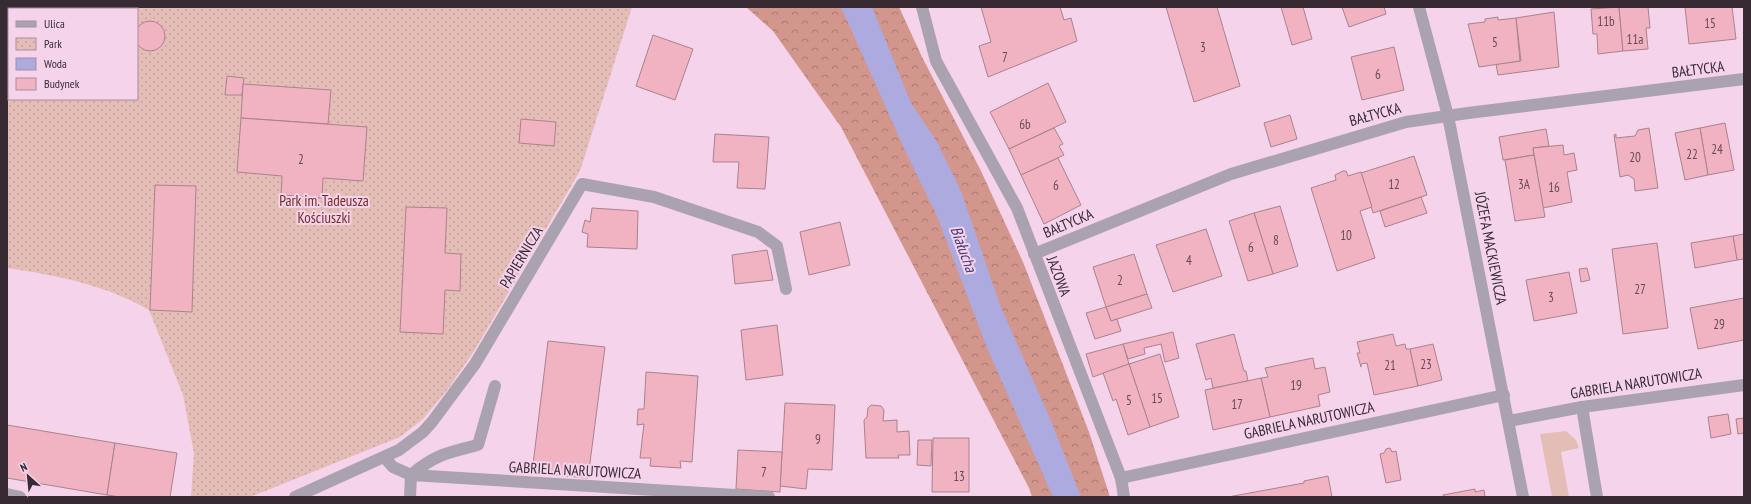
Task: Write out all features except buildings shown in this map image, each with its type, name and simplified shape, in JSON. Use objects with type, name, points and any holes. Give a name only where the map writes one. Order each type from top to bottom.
[{"type":"street","name":"JAZOWA","points":[[922,7],[936,61],[1017,208],[1120,478],[1124,497]]},
{"type":"street","name":"JÓZEFA MACKIEWICZA","points":[[1419,7],[1448,116],[1523,497]]},
{"type":"street","name":"BAŁTYCKA","points":[[1034,254],[1231,174],[1406,122],[1744,79]]},
{"type":"street","name":"PAPIERNICZA","points":[[295,497],[399,450],[423,432],[456,392],[475,364],[582,184],[654,197],[758,232],[777,246],[786,289]]},
{"type":"street","name":"GABRIELA NARUTOWICZA","points":[[1509,420],[1582,407],[1744,385]]},
{"type":"street","points":[[410,497],[411,475],[427,462],[447,453],[478,445],[495,386]]},
{"type":"street","name":"GABRIELA NARUTOWICZA","points":[[1120,478],[1504,395]]},
{"type":"street","points":[[1582,407],[1597,497]]},
{"type":"street","name":"GABRIELA NARUTOWICZA","points":[[384,457],[393,467],[411,475],[769,497]]},
{"type":"street","points":[[7,494],[20,497]]},
{"type":"green space","name":"Park im. Tadeusza Kościuszki","points":[[7,7],[632,7],[580,171],[474,351],[448,389],[423,419],[400,437],[250,497],[191,497],[194,453],[183,395],[149,310],[132,301],[98,287],[45,274],[7,268]]},
{"type":"green space","points":[[746,7],[899,7],[922,57],[981,171],[1023,262],[1089,432],[1110,497],[1032,497],[1029,488],[841,127],[773,31]]},
{"type":"green space","points":[[1566,431],[1576,440],[1579,448],[1561,452],[1569,497],[1552,497],[1540,434]]},
{"type":"water","name":"Białucha","points":[[841,7],[872,7],[911,103],[937,142],[961,191],[1000,305],[1051,421],[1081,497],[1053,497],[987,348],[937,216],[907,155]]}]
